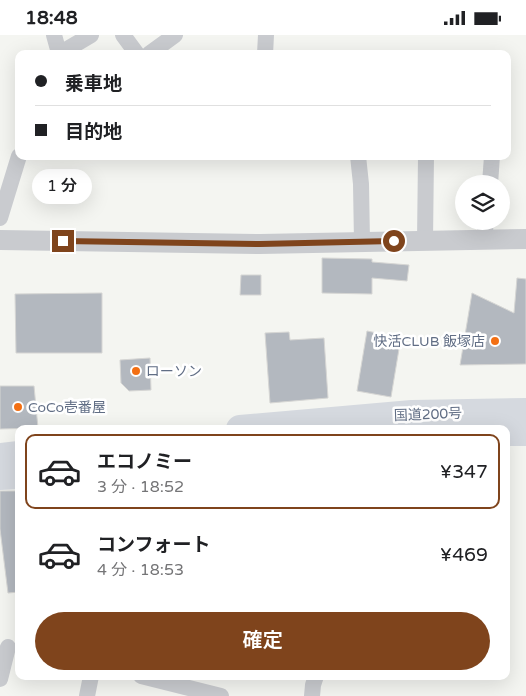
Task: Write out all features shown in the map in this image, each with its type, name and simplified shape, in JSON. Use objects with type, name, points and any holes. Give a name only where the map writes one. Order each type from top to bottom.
[{"type":"highway","name":"国道200号","points":[[286,425],[412,414],[526,412]]},
{"type":"highway","points":[[510,432],[526,432]]},
{"type":"highway","points":[[0,457],[15,455]]},
{"type":"highway","points":[[0,477],[15,475]]},
{"type":"street","points":[[54,35],[58,50]]},
{"type":"street","points":[[64,50],[91,35]]},
{"type":"street","points":[[123,35],[134,50]]},
{"type":"street","points":[[154,50],[175,35]]},
{"type":"street","points":[[265,50],[266,35]]},
{"type":"street","points":[[0,218],[18,160]]},
{"type":"street","points":[[358,160],[361,184],[362,242]]},
{"type":"street","points":[[425,241],[426,160]]},
{"type":"street","points":[[491,175],[492,160]]},
{"type":"street","points":[[0,241],[260,244],[425,241],[485,231],[526,239]]},
{"type":"street","points":[[0,679],[9,647]]},
{"type":"street","points":[[87,696],[91,680]]},
{"type":"street","points":[[151,680],[179,691],[221,696]]},
{"type":"street","points":[[312,696],[315,680]]},
{"type":"building","points":[[322,258],[372,259],[372,262],[409,265],[407,281],[372,278],[372,294],[322,293]]},
{"type":"building","points":[[241,275],[261,275],[261,295],[240,295]]},
{"type":"building","name":"快活CLUB 飯塚店","points":[[517,278],[526,279],[526,364],[460,365],[472,293],[514,313]]},
{"type":"building","points":[[102,293],[102,353],[16,353],[15,294]]},
{"type":"building","points":[[367,331],[387,335],[386,340],[400,343],[391,397],[357,391]]},
{"type":"building","points":[[289,332],[290,340],[324,338],[328,398],[270,403],[265,333]]},
{"type":"building","name":"ローソン","points":[[150,358],[151,390],[129,391],[121,383],[120,360]]},
{"type":"building","name":"CoCo壱番屋","points":[[0,386],[34,386],[38,425],[15,425],[15,429],[0,429]]},
{"type":"building","points":[[0,491],[15,491],[15,592],[8,593],[0,529]]},
{"type":"place","name":"快活CLUB 飯塚店","points":[[495,341]]},
{"type":"place","name":"ローソン","points":[[136,371]]},
{"type":"place","name":"CoCo壱番屋","points":[[18,407]]},
{"type":"route","points":[[63,241],[260,244],[394,241]]}]
